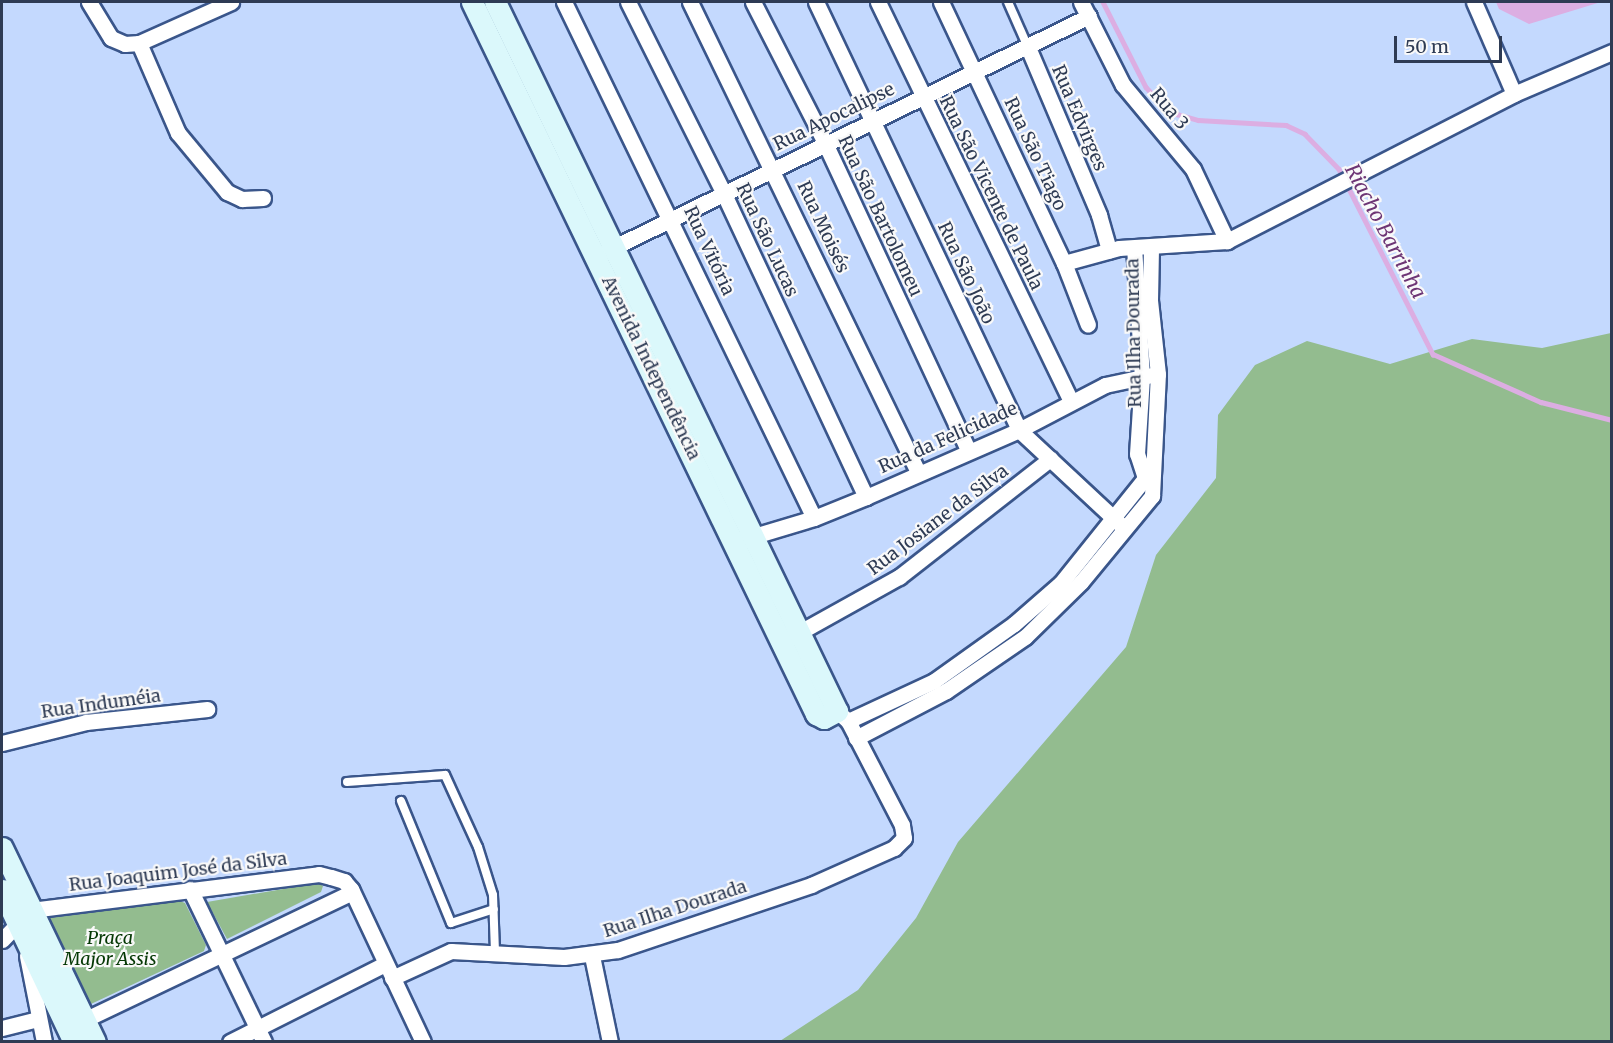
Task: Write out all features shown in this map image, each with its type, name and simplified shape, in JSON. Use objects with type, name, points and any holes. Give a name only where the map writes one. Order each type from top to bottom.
[{"type":"main road","name":"Avenida Independência","points":[[472,2],[526,90],[606,251],[791,637],[816,714],[824,718],[842,716]]},
{"type":"main road","name":"Avenida Independência","points":[[495,2],[526,90]]},
{"type":"main road","points":[[2,848],[24,924],[74,1041]]},
{"type":"main road","points":[[2,890],[95,1041]]},
{"type":"street","points":[[89,2],[111,38],[125,44],[139,43],[231,2]]},
{"type":"street","name":"Rua Vitória","points":[[564,2],[671,217],[814,518]]},
{"type":"street","name":"Rua São Lucas","points":[[628,2],[723,192],[866,497]]},
{"type":"street","name":"Rua Moisés","points":[[690,2],[773,168],[918,471]]},
{"type":"street","name":"Rua São Bartolomeu","points":[[753,2],[825,143],[968,450]]},
{"type":"street","name":"Rua São João","points":[[816,2],[1019,430],[1120,524]]},
{"type":"street","name":"Rua São Vicente de Paula","points":[[878,2],[1070,400]]},
{"type":"street","name":"Rua São Tiago","points":[[940,2],[975,70],[1064,263],[1088,325]]},
{"type":"street","name":"Rua 3","points":[[1082,2],[1124,85],[1193,169],[1227,241]]},
{"type":"street","points":[[1474,2],[1514,94]]},
{"type":"street","name":"Rua Apocalipse","points":[[606,251],[671,217],[1089,16]]},
{"type":"street","points":[[139,43],[178,133],[227,192],[242,199],[263,198]]},
{"type":"street","name":"Rua Edvirges","points":[[1027,45],[1099,215],[1109,251]]},
{"type":"street","name":"Rua Ilha Dourada","points":[[842,716],[894,702],[934,681],[1014,624],[1152,496],[1151,249],[1227,241],[1335,188],[1514,94],[1611,52]]},
{"type":"street","name":"Rua Ilha Dourada","points":[[231,1041],[260,1035],[388,971],[451,951],[592,956],[812,885],[894,848],[904,838],[902,825],[856,738],[902,716],[1025,638],[1081,582],[1120,524],[1145,478],[1137,454],[1150,376],[1134,249]]},
{"type":"street","points":[[1064,263],[1109,251],[1151,249]]},
{"type":"street","name":"Rua da Felicidade","points":[[744,539],[814,518],[866,497],[918,471],[1019,430],[1070,400],[1105,385],[1150,376]]},
{"type":"street","points":[[1137,454],[1153,458]]},
{"type":"street","name":"Rua Josiane da Silva","points":[[791,637],[899,577],[1050,459]]},
{"type":"street","points":[[1014,624],[1025,638]]},
{"type":"street","points":[[894,702],[902,716]]},
{"type":"street","name":"Rua Induméia","points":[[2,743],[86,722],[207,709]]},
{"type":"street","points":[[842,716],[856,738]]},
{"type":"street","name":"Rua Joaquim José da Silva","points":[[24,924],[190,889],[319,874],[350,888]]},
{"type":"street","points":[[84,1020],[222,954],[350,888],[422,1041]]},
{"type":"street","points":[[190,889],[260,1035]]},
{"type":"street","points":[[2,940],[24,924],[44,1041]]},
{"type":"street","points":[[592,956],[610,1041]]},
{"type":"street","points":[[2,1028],[39,1019]]},
{"type":"lane","name":"Rua Edvirges","points":[[1008,2],[1027,45]]},
{"type":"lane","points":[[346,782],[445,775],[478,847],[494,909],[495,952]]},
{"type":"lane","points":[[401,801],[451,923],[494,909]]},
{"type":"green space","points":[[1611,333],[1611,1041],[780,1041],[858,990],[916,918],[958,842],[1126,647],[1156,555],[1216,478],[1218,415],[1255,365],[1307,341],[1390,364],[1472,339],[1542,348]]},
{"type":"green space","points":[[318,883],[323,886],[321,892],[227,939],[207,902]]},
{"type":"green space","name":"Praça Major Assis","points":[[180,901],[185,903],[206,945],[204,951],[91,1004],[49,918]]},
{"type":"shaded area","points":[[1496,2],[1601,2],[1529,24],[1499,9]]},
{"type":"waterway","name":"Riacho Barrinha","points":[[1103,2],[1146,87],[1162,104],[1177,114],[1198,120],[1286,125],[1305,134],[1339,169],[1433,354],[1541,402],[1612,420]]}]
